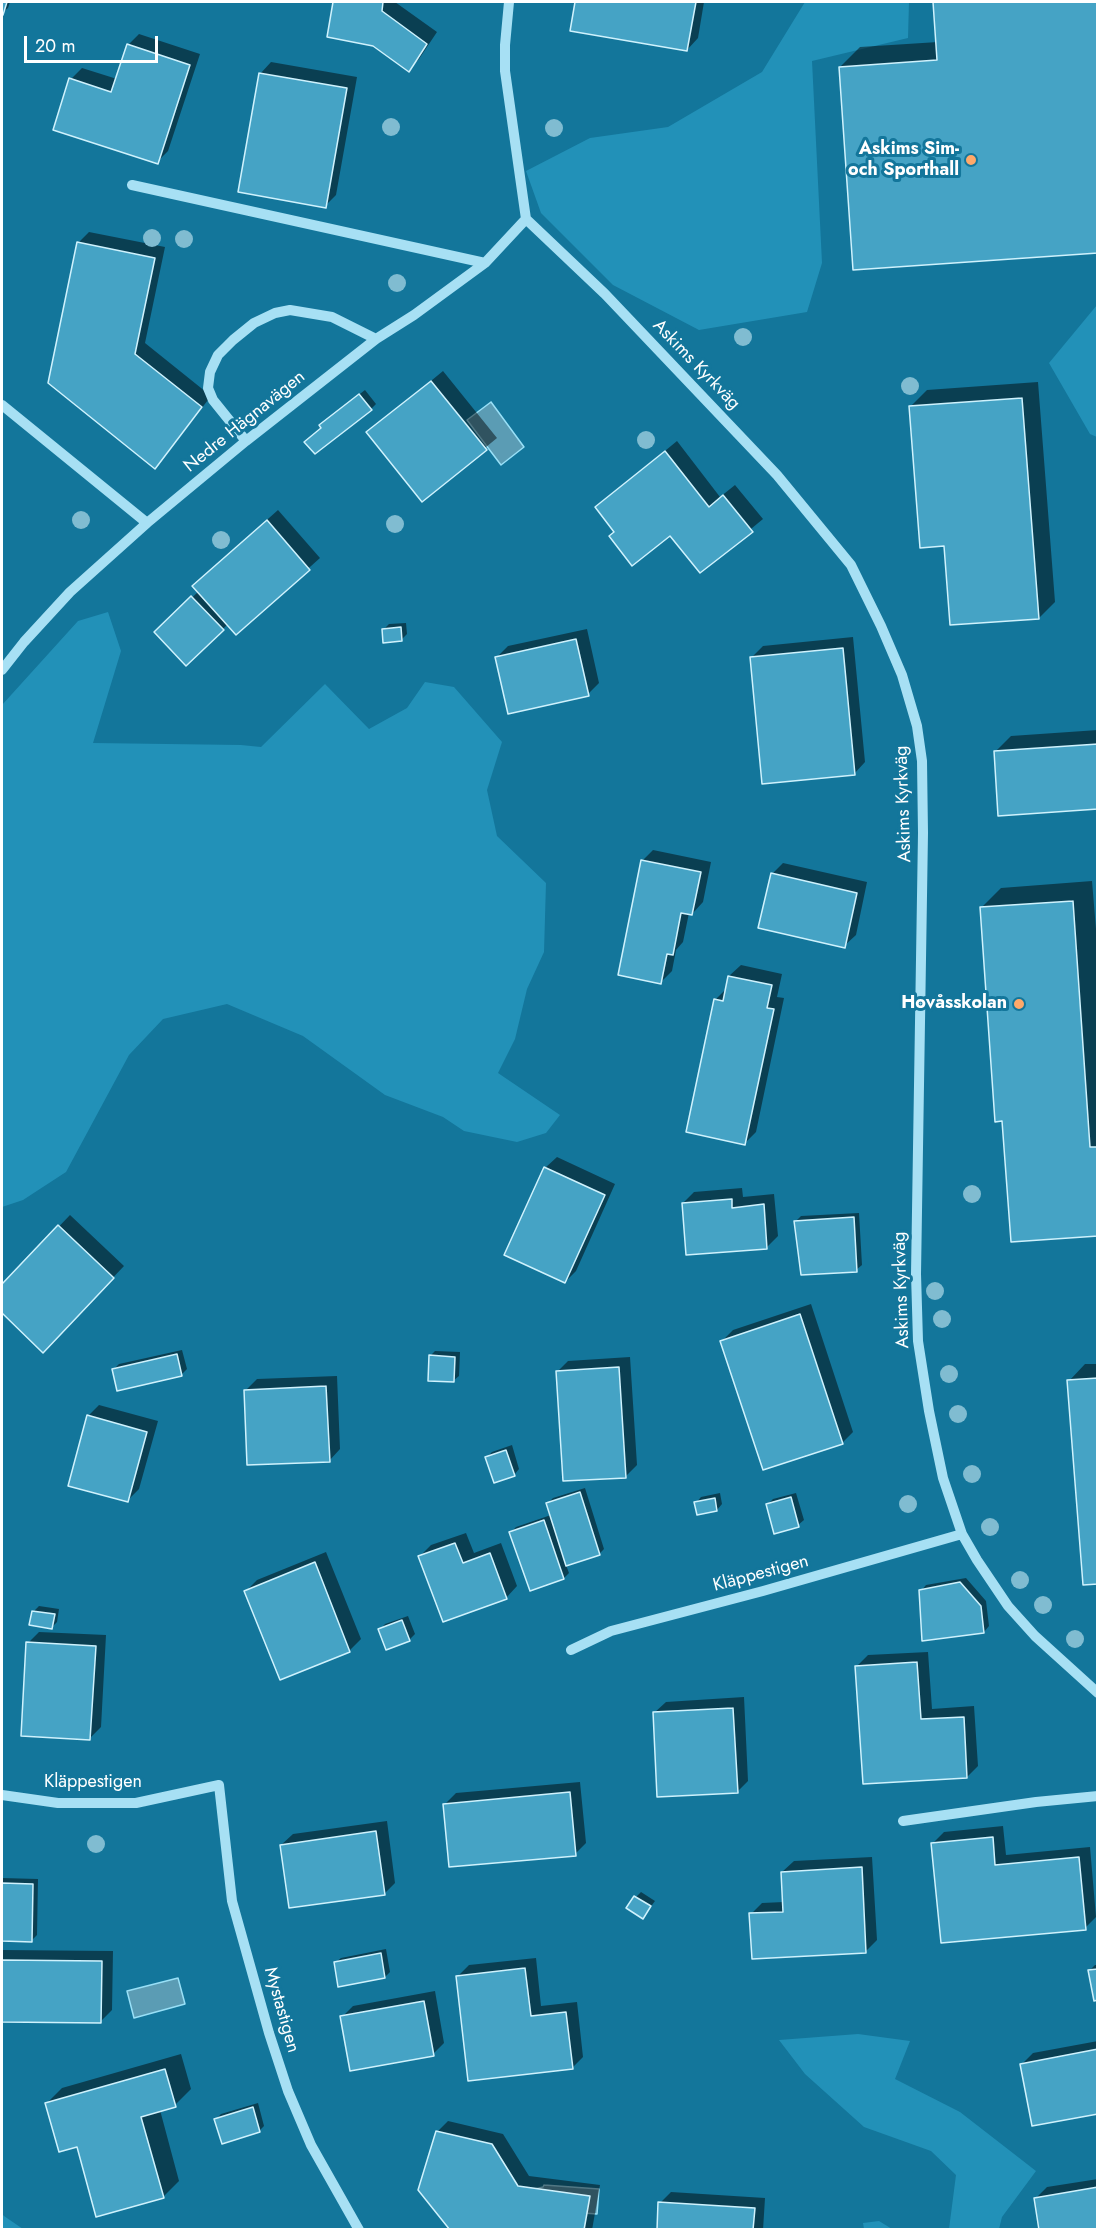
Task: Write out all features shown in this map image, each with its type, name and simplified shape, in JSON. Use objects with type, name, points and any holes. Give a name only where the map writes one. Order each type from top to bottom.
[{"type":"street","points":[[509,2],[505,45],[506,71],[526,219]]},
{"type":"street","points":[[132,185],[485,263]]},
{"type":"street","name":"Nedre Hägnavägen","points":[[2,670],[24,642],[70,592],[147,523],[246,441],[376,339],[414,315],[485,263],[526,219]]},
{"type":"street","name":"Askims Kyrkväg","points":[[526,219],[605,294],[777,475],[850,565],[881,626],[902,675],[917,726],[922,761],[923,832],[916,1274],[918,1341],[943,1478],[962,1534],[1008,1606],[1035,1635],[1098,1693]]},
{"type":"street","points":[[246,441],[213,400],[208,388],[210,372],[218,355],[254,323],[274,313],[290,310],[332,317],[376,339]]},
{"type":"street","points":[[2,405],[147,523]]},
{"type":"street","name":"Kläppestigen","points":[[571,1650],[611,1631],[763,1591],[962,1534]]},
{"type":"street","name":"Kläppestigen","points":[[2,1795],[58,1803],[136,1803],[219,1785]]},
{"type":"street","name":"Mystastigen","points":[[219,1785],[232,1901],[269,2033],[288,2091],[311,2145],[359,2229]]},
{"type":"street","points":[[903,1821],[1035,1802],[1098,1796]]},
{"type":"shaded area","points":[[805,2],[909,2],[908,38],[812,61],[822,263],[807,312],[699,330],[613,285],[541,213],[526,171],[590,138],[668,127],[762,72]]},
{"type":"shaded area","points":[[1097,305],[1097,437],[1090,434],[1049,363]]},
{"type":"shaded area","points":[[491,402],[524,447],[501,465],[467,420]]},
{"type":"shaded area","points":[[108,612],[121,651],[93,743],[261,747],[325,684],[369,729],[407,708],[425,682],[454,687],[502,742],[487,790],[497,836],[546,883],[544,952],[527,989],[515,1039],[498,1073],[560,1115],[546,1133],[517,1142],[464,1131],[443,1117],[385,1095],[303,1036],[227,1004],[163,1019],[129,1055],[66,1172],[23,1200],[2,1207],[2,705],[78,621]]},
{"type":"shaded area","points":[[178,1978],[185,2004],[134,2018],[127,1991]]},
{"type":"shaded area","points":[[858,2034],[910,2041],[895,2079],[960,2112],[1036,2171],[1002,2217],[999,2229],[949,2229],[956,2175],[931,2151],[864,2127],[805,2074],[779,2040]]},
{"type":"shaded area","points":[[544,2185],[599,2189],[597,2214],[541,2210],[535,2189]]},
{"type":"shaded area","points":[[2,2214],[4,2216],[23,2229],[2,2229]]},
{"type":"shaded area","points":[[879,2221],[892,2229],[864,2229],[863,2223]]},
{"type":"building","points":[[2,2],[7,2],[3,15],[2,14]]},
{"type":"building","points":[[333,2],[383,2],[382,11],[427,44],[409,72],[373,46],[327,37]]},
{"type":"building","points":[[575,2],[696,2],[687,51],[570,31]]},
{"type":"building","name":"Askims Sim- och Sporthall","points":[[933,2],[1098,2],[1098,253],[853,270],[839,67],[937,60]]},
{"type":"building","points":[[127,44],[190,65],[158,164],[53,130],[69,78],[111,92]]},
{"type":"building","points":[[259,73],[347,88],[326,208],[238,192]]},
{"type":"building","points":[[77,242],[155,258],[135,354],[202,407],[155,469],[48,383]]},
{"type":"building","points":[[431,381],[487,450],[422,502],[366,432]]},
{"type":"building","points":[[359,394],[372,410],[315,454],[304,442],[321,428],[319,425]]},
{"type":"building","points":[[1022,398],[1039,619],[950,625],[944,546],[920,548],[909,406]]},
{"type":"building","points":[[665,451],[709,507],[723,495],[753,532],[700,573],[670,536],[632,566],[609,536],[614,532],[595,507]]},
{"type":"building","points":[[267,520],[310,570],[236,635],[192,586]]},
{"type":"building","points":[[191,596],[224,630],[186,666],[154,632]]},
{"type":"building","points":[[401,627],[402,641],[383,643],[382,629]]},
{"type":"building","points":[[576,639],[589,696],[508,714],[495,657]]},
{"type":"building","points":[[843,648],[855,775],[762,784],[750,657]]},
{"type":"building","points":[[1098,744],[1098,809],[998,816],[994,751]]},
{"type":"building","points":[[641,860],[701,872],[692,915],[681,913],[673,955],[667,954],[661,984],[618,975]]},
{"type":"building","points":[[771,873],[857,893],[845,948],[758,928]]},
{"type":"building","points":[[1073,901],[1090,1147],[1098,1147],[1098,1236],[1011,1242],[1002,1121],[995,1122],[980,907]]},
{"type":"building","points":[[728,976],[772,985],[767,1008],[774,1009],[745,1145],[686,1132],[714,999],[723,1001]]},
{"type":"building","points":[[544,1167],[605,1195],[565,1283],[504,1255]]},
{"type":"building","points":[[732,1199],[732,1208],[764,1204],[767,1249],[686,1255],[682,1203]]},
{"type":"building","points":[[854,1217],[857,1272],[801,1275],[794,1221]]},
{"type":"building","points":[[58,1225],[114,1278],[43,1353],[2,1313],[2,1284]]},
{"type":"building","points":[[800,1314],[843,1444],[763,1470],[720,1341]]},
{"type":"building","points":[[177,1354],[182,1376],[117,1391],[112,1369]]},
{"type":"building","points":[[429,1355],[455,1357],[454,1382],[428,1381]]},
{"type":"building","points":[[619,1367],[626,1478],[563,1481],[556,1371]]},
{"type":"building","points":[[1098,1378],[1098,1584],[1083,1585],[1067,1380]]},
{"type":"building","points":[[326,1386],[330,1462],[247,1465],[244,1390]]},
{"type":"building","points":[[87,1415],[147,1432],[128,1502],[68,1486]]},
{"type":"building","points":[[506,1450],[515,1476],[494,1483],[485,1457]]},
{"type":"building","points":[[580,1492],[600,1555],[566,1566],[546,1503]]},
{"type":"building","points":[[791,1497],[799,1527],[774,1534],[766,1504]]},
{"type":"building","points":[[715,1498],[717,1511],[697,1515],[694,1502]]},
{"type":"building","points":[[544,1520],[564,1579],[530,1591],[509,1532]]},
{"type":"building","points":[[455,1543],[463,1563],[490,1553],[507,1599],[443,1622],[418,1556]]},
{"type":"building","points":[[315,1562],[350,1652],[280,1680],[244,1591]]},
{"type":"building","points":[[960,1582],[981,1606],[984,1633],[922,1641],[919,1590]]},
{"type":"building","points":[[32,1611],[55,1614],[52,1629],[29,1625]]},
{"type":"building","points":[[402,1620],[410,1641],[386,1650],[378,1629]]},
{"type":"building","points":[[26,1642],[96,1646],[90,1740],[21,1736]]},
{"type":"building","points":[[917,1662],[921,1719],[964,1717],[967,1778],[863,1784],[855,1666]]},
{"type":"building","points":[[733,1708],[738,1793],[657,1797],[653,1712]]},
{"type":"building","points":[[570,1792],[576,1856],[449,1867],[443,1804]]},
{"type":"building","points":[[376,1831],[385,1895],[289,1908],[280,1845]]},
{"type":"building","points":[[993,1837],[995,1865],[1079,1857],[1086,1930],[941,1943],[931,1843]]},
{"type":"building","points":[[862,1867],[866,1953],[752,1959],[749,1913],[783,1912],[781,1872]]},
{"type":"building","points":[[2,1883],[33,1884],[32,1942],[2,1941]]},
{"type":"building","points":[[634,1896],[651,1906],[643,1919],[626,1908]]},
{"type":"building","points":[[381,1953],[385,1978],[338,1987],[334,1962]]},
{"type":"building","points":[[2,1960],[102,1961],[101,2023],[2,2022]]},
{"type":"building","points":[[525,1968],[531,2016],[566,2012],[573,2069],[468,2081],[456,1976]]},
{"type":"building","points":[[1098,1969],[1098,2000],[1094,2001],[1088,1970]]},
{"type":"building","points":[[424,2001],[434,2056],[350,2071],[340,2016]]},
{"type":"building","points":[[1098,2049],[1098,2114],[1032,2126],[1020,2064]]},
{"type":"building","points":[[165,2069],[176,2107],[141,2117],[164,2198],[96,2217],[77,2147],[59,2152],[45,2103]]},
{"type":"building","points":[[253,2107],[260,2132],[222,2144],[214,2119]]},
{"type":"building","points":[[436,2131],[492,2144],[518,2186],[590,2196],[584,2230],[450,2230],[418,2190]]},
{"type":"building","points":[[1098,2187],[1098,2230],[1039,2230],[1034,2198]]},
{"type":"building","points":[[658,2202],[755,2208],[753,2230],[657,2230]]},
{"type":"place","name":"Askims Sim- och Sporthall","points":[[971,160]]},
{"type":"place","name":"Hovåsskolan","points":[[1019,1004]]}]
